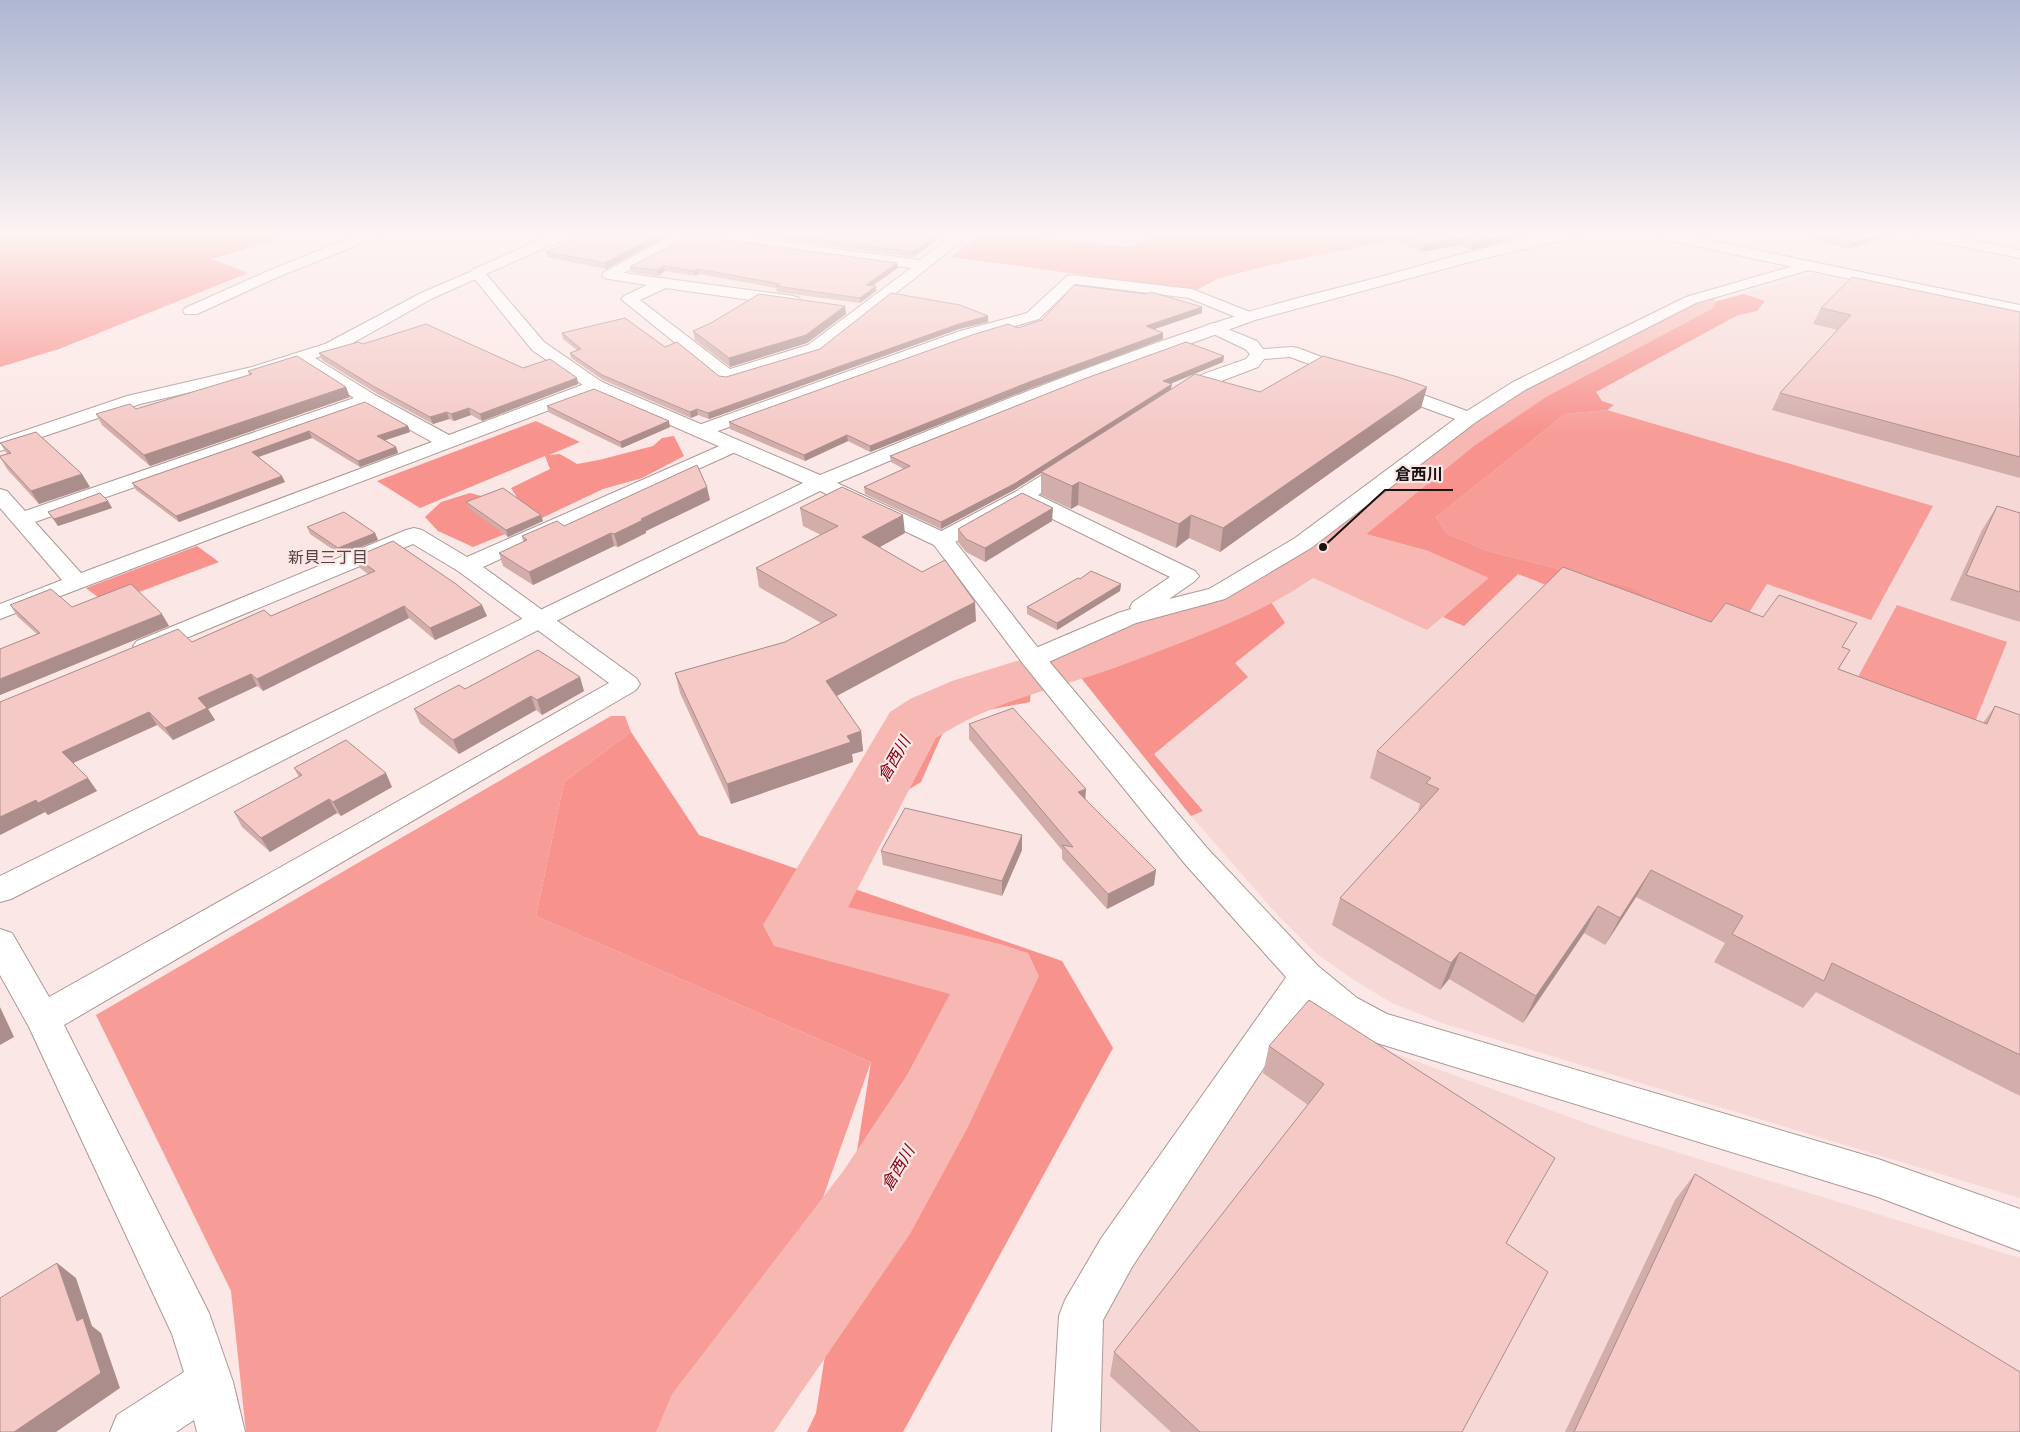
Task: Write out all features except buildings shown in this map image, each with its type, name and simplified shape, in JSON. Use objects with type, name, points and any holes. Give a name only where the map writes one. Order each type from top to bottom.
[{"type":"street","points":[[191,311],[216,300]]},
{"type":"street","points":[[0,445],[153,394],[250,372],[331,348],[420,300]]},
{"type":"street","points":[[499,300],[538,346],[596,386],[820,483],[942,540],[1033,659],[1196,856],[1306,976],[1344,1009],[1377,1027],[1878,1178],[2020,1230]]},
{"type":"street","points":[[630,300],[727,376],[814,349],[878,300]]},
{"type":"street","points":[[791,300],[807,302]]},
{"type":"street","points":[[700,432],[966,335],[1034,316],[1051,300]]},
{"type":"street","points":[[1206,300],[1249,317]]},
{"type":"street","points":[[0,890],[539,620],[820,483],[967,422],[1213,328],[1312,300]]},
{"type":"street","points":[[1033,659],[1127,618],[1217,594],[1303,543],[1469,418],[1519,386],[1693,300]]},
{"type":"street","points":[[1971,300],[2020,310]]},
{"type":"street","points":[[845,308],[864,310]]},
{"type":"street","points":[[1213,328],[1251,345],[1259,354]]},
{"type":"street","points":[[1160,407],[1192,386],[1252,363],[1259,354],[1292,352],[1469,418]]},
{"type":"street","points":[[301,358],[368,399],[447,442]]},
{"type":"street","points":[[0,612],[596,386]]},
{"type":"street","points":[[22,520],[368,399]]},
{"type":"street","points":[[466,566],[734,446]]},
{"type":"street","points":[[942,540],[1022,496],[1087,454]]},
{"type":"street","points":[[0,495],[77,583]]},
{"type":"street","points":[[1022,496],[1187,576],[1127,618]]},
{"type":"street","points":[[43,1019],[627,684],[466,566],[414,535],[129,653]]},
{"type":"street","points":[[0,943],[43,1019],[194,1329],[210,1382],[221,1432]]},
{"type":"street","points":[[1076,1432],[1081,1316],[1118,1252],[1306,976]]},
{"type":"street","points":[[134,1432],[210,1382]]},
{"type":"shaded area","points":[[0,300],[181,300],[59,349],[0,367]]},
{"type":"shaded area","points":[[1720,300],[1935,300],[2020,318],[2020,1198],[1442,1023],[1392,1003],[1354,980],[1317,954],[1282,920],[1191,816],[1074,669],[1197,622],[1265,593],[1298,571],[1543,387],[1705,304]]},
{"type":"shaded area","points":[[1721,300],[1765,301],[1757,311],[1738,315],[1596,392],[1602,401],[1614,405],[1607,410],[1565,414],[1436,517],[1446,533],[1487,551],[1634,588],[1650,601],[1635,620],[1518,574],[1464,626],[1443,617],[1488,578],[1428,551],[1351,530],[1543,387],[1705,304]]},
{"type":"shaded area","points":[[1607,410],[1933,506],[1871,620],[1767,584],[1735,635],[1696,643],[1634,588],[1487,551],[1446,533],[1436,517],[1565,414]]},
{"type":"shaded area","points":[[536,421],[580,442],[549,455],[560,454],[577,464],[653,446],[662,438],[674,436],[684,456],[642,478],[603,489],[527,525],[473,547],[438,531],[425,517],[441,502],[470,493],[523,507],[511,488],[550,469],[545,456],[420,508],[377,481]]},
{"type":"shaded area","points":[[1351,530],[1428,551],[1489,578],[1427,630],[1298,571]]},
{"type":"shaded area","points":[[197,546],[219,562],[107,604],[86,588]]},
{"type":"shaded area","points":[[1265,593],[1285,623],[1235,663],[1248,677],[1154,754],[1203,811],[1191,816],[1074,669],[1197,622]]},
{"type":"shaded area","points":[[1897,605],[2007,642],[1965,747],[1845,701]]},
{"type":"shaded area","points":[[1031,689],[1030,702],[988,710],[944,730],[921,782],[900,795],[873,797],[877,760],[935,710],[974,693]]},
{"type":"shaded area","points":[[611,716],[625,716],[631,732],[564,782],[536,916],[871,1062],[740,1432],[246,1432],[231,1291],[96,1015]]},
{"type":"shaded area","points":[[631,732],[699,835],[1062,961],[1113,1048],[903,1432],[807,1432],[816,1413],[871,1062],[536,916],[564,782]]},
{"type":"shaded area","points":[[1300,1003],[1352,1038],[1605,1130],[2020,1258],[2020,1432],[1096,1432],[1101,1326],[1143,1238]]},
{"type":"waterway","name":"倉西川","points":[[710,1432],[877,1202],[937,1102],[1000,976],[800,925],[912,726],[932,713],[973,694],[1111,650],[1207,613],[1253,592],[1296,567],[1459,437],[1532,388],[1700,302]]},
{"type":"place","name":"倉西川","points":[[1323,547]]},
{"type":"district","name":"新貝三丁目","points":[[328,557]]}]
